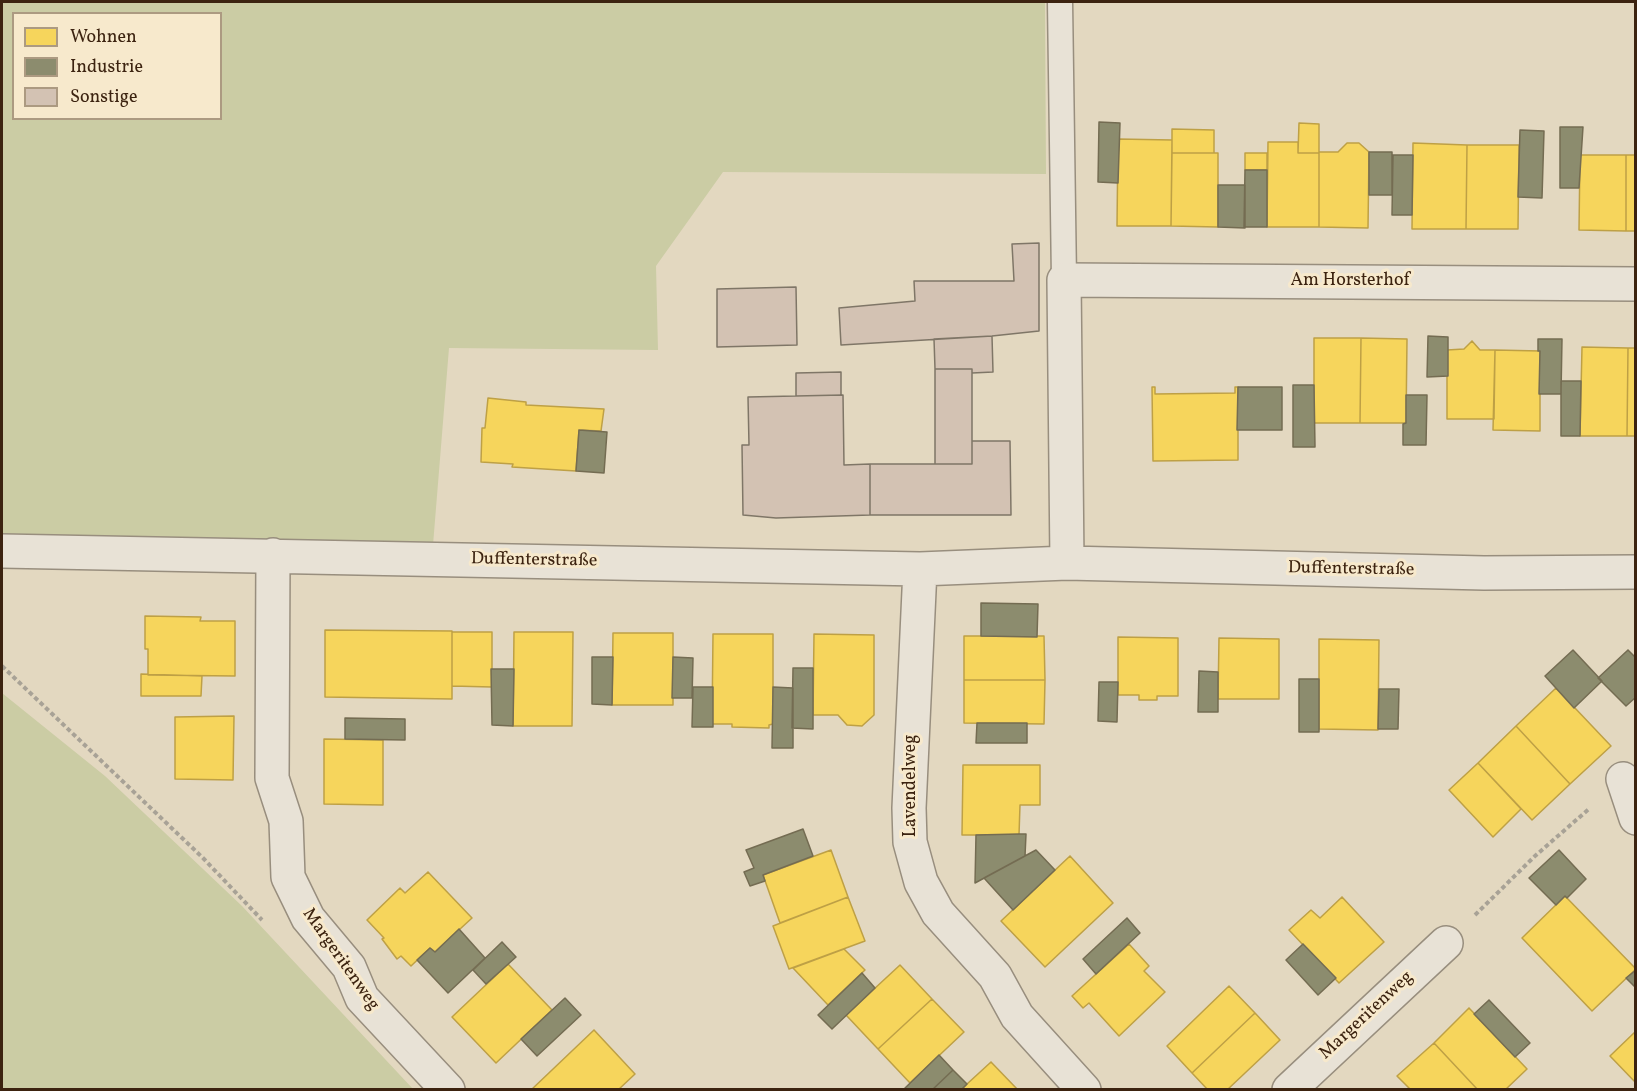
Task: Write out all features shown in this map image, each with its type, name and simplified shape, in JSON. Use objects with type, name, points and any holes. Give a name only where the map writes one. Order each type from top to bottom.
[{"type":"street","name":"Am Horsterhof","points":[[1064,280],[1635,284]]},
{"type":"street","points":[[1064,280],[1067,562]]},
{"type":"street","name":"Duffenterstraße","points":[[2,551],[920,569],[1067,562],[1484,573],[1635,572]]},
{"type":"street","name":"Margeritenweg","points":[[273,555],[272,778],[286,821],[288,877],[308,918],[349,967],[362,998],[448,1089]]},
{"type":"street","name":"Lavendelweg","points":[[920,569],[909,808],[910,842],[921,882],[938,913],[995,976],[1017,1016],[1084,1089]]},
{"type":"street","points":[[1623,779],[1635,818]]},
{"type":"street","name":"Margeritenweg","points":[[1288,1089],[1446,943]]},
{"type":"lane","points":[[1060,2],[1064,280]]},
{"type":"path","points":[[2,666],[203,858],[266,924]]},
{"type":"path","points":[[1446,943],[1535,856],[1623,779]]},
{"type":"green space","points":[[2,2],[1045,2],[1046,174],[723,172],[656,266],[658,350],[449,348],[433,545],[2,540]]},
{"type":"green space","points":[[2,693],[105,776],[242,906],[413,1089],[2,1089]]},
{"type":"building: Wohnen","points":[[1299,123],[1319,124],[1319,153],[1298,153]]},
{"type":"building: Wohnen","points":[[1172,129],[1214,130],[1214,153],[1172,153]]},
{"type":"building: Wohnen","points":[[1118,139],[1172,140],[1171,226],[1117,226]]},
{"type":"building: Wohnen","points":[[1268,142],[1298,142],[1298,153],[1319,153],[1319,227],[1267,227]]},
{"type":"building: Wohnen","points":[[1347,143],[1359,143],[1369,152],[1368,228],[1319,227],[1319,152],[1338,152]]},
{"type":"building: Wohnen","points":[[1413,143],[1467,145],[1466,229],[1412,229]]},
{"type":"building: Wohnen","points":[[1467,145],[1519,145],[1518,229],[1466,229]]},
{"type":"building: Wohnen","points":[[1172,153],[1218,153],[1218,227],[1171,226]]},
{"type":"building: Wohnen","points":[[1245,153],[1267,153],[1267,170],[1245,170]]},
{"type":"building: Wohnen","points":[[1580,155],[1626,155],[1626,231],[1579,230]]},
{"type":"building: Wohnen","points":[[1626,155],[1636,155],[1636,231],[1626,231]]},
{"type":"building: Wohnen","points":[[1314,338],[1361,338],[1360,423],[1314,423]]},
{"type":"building: Wohnen","points":[[1361,338],[1407,339],[1406,423],[1360,423]]},
{"type":"building: Wohnen","points":[[1472,341],[1480,350],[1495,350],[1494,419],[1447,419],[1447,350],[1464,349]]},
{"type":"building: Wohnen","points":[[1582,347],[1628,348],[1627,436],[1580,436]]},
{"type":"building: Wohnen","points":[[1628,348],[1636,348],[1636,436],[1627,436]]},
{"type":"building: Wohnen","points":[[1495,350],[1540,351],[1540,431],[1493,430]]},
{"type":"building: Wohnen","points":[[1152,387],[1155,387],[1155,394],[1235,393],[1235,387],[1238,387],[1238,460],[1153,461]]},
{"type":"building: Wohnen","points":[[488,398],[526,402],[526,405],[604,409],[601,431],[579,430],[576,471],[512,467],[513,464],[481,462],[482,428],[485,428]]},
{"type":"building: Wohnen","points":[[145,616],[201,617],[200,621],[235,621],[235,676],[148,675]]},
{"type":"building: Wohnen","points":[[325,630],[452,631],[452,699],[325,697]]},
{"type":"building: Wohnen","points":[[452,632],[492,632],[492,687],[452,686]]},
{"type":"building: Wohnen","points":[[514,632],[573,632],[572,726],[513,726]]},
{"type":"building: Wohnen","points":[[613,633],[673,633],[673,705],[612,705]]},
{"type":"building: Wohnen","points":[[713,634],[773,634],[773,724],[769,725],[769,728],[712,724]]},
{"type":"building: Wohnen","points":[[814,634],[874,635],[874,715],[862,726],[847,725],[838,715],[813,715]]},
{"type":"building: Wohnen","points":[[964,636],[1044,636],[1045,680],[964,680]]},
{"type":"building: Wohnen","points":[[1118,637],[1178,638],[1178,696],[1157,696],[1157,700],[1139,700],[1139,695],[1118,695]]},
{"type":"building: Wohnen","points":[[1219,638],[1279,639],[1279,699],[1218,699]]},
{"type":"building: Wohnen","points":[[1319,639],[1379,640],[1378,730],[1319,729]]},
{"type":"building: Wohnen","points":[[141,674],[202,676],[201,696],[141,696]]},
{"type":"building: Wohnen","points":[[964,680],[1045,680],[1044,724],[964,723]]},
{"type":"building: Wohnen","points":[[1556,688],[1611,746],[1570,784],[1516,726]]},
{"type":"building: Wohnen","points":[[234,716],[233,780],[175,779],[175,717]]},
{"type":"building: Wohnen","points":[[1516,726],[1570,784],[1532,820],[1478,763]]},
{"type":"building: Wohnen","points":[[324,739],[383,740],[383,805],[324,804]]},
{"type":"building: Wohnen","points":[[1478,763],[1521,809],[1493,837],[1449,790]]},
{"type":"building: Wohnen","points":[[963,765],[1040,765],[1040,805],[1020,805],[1019,835],[962,835]]},
{"type":"building: Wohnen","points":[[831,850],[848,897],[780,923],[763,875]]},
{"type":"building: Wohnen","points":[[1070,856],[1113,903],[1045,967],[1001,921]]},
{"type":"building: Wohnen","points":[[428,872],[472,918],[435,952],[430,948],[411,966],[401,956],[397,959],[382,939],[384,938],[367,920],[400,888],[405,893]]},
{"type":"building: Wohnen","points":[[1565,896],[1636,969],[1592,1011],[1522,938]]},
{"type":"building: Wohnen","points":[[848,897],[865,941],[789,969],[773,926]]},
{"type":"building: Wohnen","points":[[1342,897],[1384,942],[1339,983],[1289,930],[1311,910],[1320,918]]},
{"type":"building: Wohnen","points":[[1129,944],[1149,966],[1144,971],[1165,992],[1119,1036],[1089,1003],[1083,1008],[1072,996]]},
{"type":"building: Wohnen","points":[[844,949],[865,970],[828,1005],[793,968]]},
{"type":"building: Wohnen","points":[[508,964],[552,1010],[496,1063],[452,1017]]},
{"type":"building: Wohnen","points":[[900,965],[932,999],[878,1049],[846,1015]]},
{"type":"building: Wohnen","points":[[1229,986],[1255,1013],[1192,1073],[1167,1046]]},
{"type":"building: Wohnen","points":[[932,999],[964,1032],[910,1083],[878,1049]]},
{"type":"building: Wohnen","points":[[1469,1008],[1527,1069],[1505,1090],[1478,1090],[1434,1043]]},
{"type":"building: Wohnen","points":[[1255,1013],[1280,1040],[1227,1090],[1208,1090],[1192,1073]]},
{"type":"building: Wohnen","points":[[594,1030],[635,1074],[618,1090],[531,1090]]},
{"type":"building: Wohnen","points":[[1636,1031],[1636,1083],[1610,1056]]},
{"type":"building: Wohnen","points":[[1434,1043],[1478,1090],[1411,1090],[1397,1076]]},
{"type":"building: Wohnen","points":[[991,1062],[1018,1090],[961,1090],[967,1084]]},
{"type":"building: Industrie","points":[[1099,122],[1120,123],[1118,183],[1098,182]]},
{"type":"building: Industrie","points":[[1560,127],[1583,127],[1579,188],[1560,188]]},
{"type":"building: Industrie","points":[[1520,130],[1544,131],[1542,198],[1518,197]]},
{"type":"building: Industrie","points":[[1369,152],[1392,152],[1392,195],[1369,195]]},
{"type":"building: Industrie","points":[[1393,155],[1413,155],[1412,215],[1392,215]]},
{"type":"building: Industrie","points":[[1245,170],[1267,170],[1267,227],[1244,227]]},
{"type":"building: Industrie","points":[[1218,185],[1245,185],[1245,228],[1218,227]]},
{"type":"building: Industrie","points":[[1428,336],[1448,337],[1448,376],[1427,377]]},
{"type":"building: Industrie","points":[[1538,339],[1562,339],[1561,394],[1539,394]]},
{"type":"building: Industrie","points":[[1561,381],[1581,381],[1580,436],[1561,436]]},
{"type":"building: Industrie","points":[[1293,385],[1314,385],[1315,447],[1293,447]]},
{"type":"building: Industrie","points":[[1238,387],[1282,387],[1282,430],[1237,430]]},
{"type":"building: Industrie","points":[[1406,395],[1427,395],[1426,445],[1403,445]]},
{"type":"building: Industrie","points":[[579,430],[607,432],[604,473],[576,471]]},
{"type":"building: Industrie","points":[[981,603],[1038,604],[1037,637],[981,636]]},
{"type":"building: Industrie","points":[[1573,650],[1602,681],[1574,708],[1545,676]]},
{"type":"building: Industrie","points":[[1628,650],[1636,658],[1636,697],[1626,706],[1598,678]]},
{"type":"building: Industrie","points":[[592,657],[613,657],[612,705],[592,704]]},
{"type":"building: Industrie","points":[[673,657],[693,658],[692,698],[672,698]]},
{"type":"building: Industrie","points":[[793,668],[813,668],[813,729],[792,728]]},
{"type":"building: Industrie","points":[[491,669],[514,669],[513,726],[492,725]]},
{"type":"building: Industrie","points":[[1199,671],[1218,672],[1218,712],[1198,712]]},
{"type":"building: Industrie","points":[[1299,679],[1319,679],[1319,732],[1299,732]]},
{"type":"building: Industrie","points":[[1099,682],[1118,682],[1117,722],[1098,721]]},
{"type":"building: Industrie","points":[[693,687],[713,687],[713,727],[692,727]]},
{"type":"building: Industrie","points":[[773,687],[793,688],[793,748],[772,748]]},
{"type":"building: Industrie","points":[[1379,689],[1399,689],[1398,729],[1378,729]]},
{"type":"building: Industrie","points":[[345,718],[405,719],[405,740],[345,739]]},
{"type":"building: Industrie","points":[[977,723],[1027,723],[1027,743],[976,743]]},
{"type":"building: Industrie","points":[[803,829],[813,856],[763,875],[765,881],[750,886],[744,872],[754,868],[746,850]]},
{"type":"building: Industrie","points":[[1026,834],[1025,856],[975,883],[976,835]]},
{"type":"building: Industrie","points":[[1036,850],[1055,870],[1013,910],[984,878]]},
{"type":"building: Industrie","points":[[1559,850],[1586,879],[1567,898],[1565,896],[1556,905],[1529,878]]},
{"type":"building: Industrie","points":[[1127,918],[1140,933],[1096,974],[1083,959]]},
{"type":"building: Industrie","points":[[459,929],[485,958],[448,993],[417,960],[430,948],[435,952]]},
{"type":"building: Industrie","points":[[502,942],[516,957],[486,984],[473,970]]},
{"type":"building: Industrie","points":[[1303,944],[1336,978],[1318,995],[1286,960]]},
{"type":"building: Industrie","points":[[1636,970],[1636,988],[1626,978]]},
{"type":"building: Industrie","points":[[862,973],[875,988],[832,1029],[818,1015]]},
{"type":"building: Industrie","points":[[565,998],[581,1015],[537,1056],[521,1039]]},
{"type":"building: Industrie","points":[[1489,1000],[1530,1043],[1515,1057],[1474,1014]]},
{"type":"building: Industrie","points":[[939,1055],[953,1070],[932,1090],[903,1090]]},
{"type":"building: Industrie","points":[[953,1070],[967,1084],[961,1090],[932,1090]]},
{"type":"building: Sonstige","points":[[1039,243],[1039,331],[841,345],[839,308],[915,301],[914,281],[1014,281],[1012,244]]},
{"type":"building: Sonstige","points":[[796,287],[797,345],[717,347],[717,289]]},
{"type":"building: Sonstige","points":[[992,336],[993,372],[972,373],[972,369],[935,369],[934,339]]},
{"type":"building: Sonstige","points":[[935,369],[972,369],[972,464],[935,464]]},
{"type":"building: Sonstige","points":[[841,372],[841,395],[796,396],[796,373]]},
{"type":"building: Sonstige","points":[[843,395],[844,465],[870,464],[870,515],[776,518],[743,515],[742,445],[749,445],[748,397]]},
{"type":"building: Sonstige","points":[[972,441],[1010,441],[1011,515],[870,515],[870,464],[972,464]]}]
